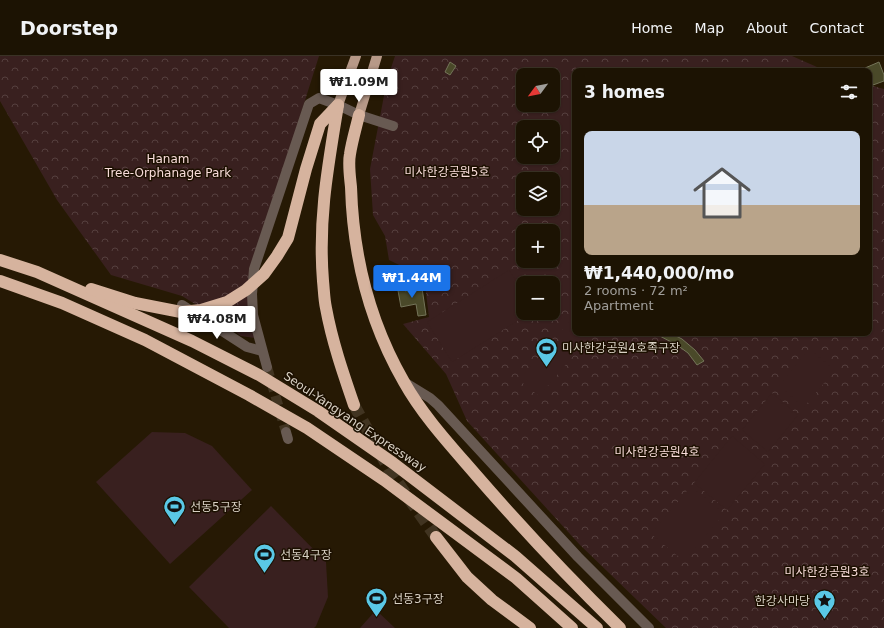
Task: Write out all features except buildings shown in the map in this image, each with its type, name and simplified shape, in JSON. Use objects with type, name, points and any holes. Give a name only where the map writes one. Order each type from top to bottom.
[{"type":"highway","points":[[37,272],[135,303],[181,312],[200,310],[227,302],[246,290],[264,274],[288,238],[320,124],[338,105]]},
{"type":"highway","points":[[338,105],[322,214],[322,260],[325,307],[337,358],[354,405]]},
{"type":"highway","points":[[359,115],[350,155],[351,203],[357,251],[372,309],[386,345],[404,382],[425,413],[452,447],[519,525],[620,628]]},
{"type":"highway","name":"Seoul-Yangyang Expressway","points":[[0,260],[37,272],[192,340],[259,375],[318,411],[393,462],[515,556],[597,628]]},
{"type":"highway","points":[[0,281],[62,303],[145,340],[250,395],[307,428],[384,480],[516,578],[572,628]]},
{"type":"highway","points":[[436,537],[467,577],[492,600],[530,628]]},
{"type":"main road","points":[[338,105],[356,56]]},
{"type":"main road","points":[[359,115],[377,56]]},
{"type":"street","points":[[267,368],[253,315],[252,294],[254,269],[309,104],[319,98],[359,115],[392,126]]},
{"type":"street","points":[[182,305],[247,347],[262,351]]},
{"type":"street","points":[[404,382],[438,404],[568,547],[649,628]]},
{"type":"green space","name":"Hanam Tree-Orphanage Park","points":[[0,56],[319,56],[247,284],[255,338],[241,336],[216,317],[182,296],[111,275],[57,200],[0,101]]},
{"type":"green space","points":[[395,56],[792,56],[819,68],[572,68],[572,336],[872,336],[872,86],[884,89],[884,628],[666,628],[580,545],[467,421],[446,374],[403,324],[429,317],[424,277],[389,260],[385,236],[373,215],[370,169],[387,80]]},
{"type":"green space","points":[[509,270],[516,280],[516,320],[519,320],[452,362],[427,322]]},
{"type":"green space","name":"미사한강공원4호족구장","points":[[572,318],[572,336],[590,336],[575,354],[556,337]]},
{"type":"green space","name":"미사한강공원4호족구장","points":[[554,339],[573,356],[539,396],[519,380]]},
{"type":"green space","points":[[809,349],[835,370],[804,407],[779,386]]},
{"type":"green space","points":[[772,393],[798,415],[768,452],[742,430]]},
{"type":"green space","name":"선동5구장","points":[[152,432],[185,433],[212,446],[252,490],[170,564],[96,482]]},
{"type":"green space","points":[[732,436],[765,464],[727,510],[694,483]]},
{"type":"green space","points":[[691,486],[724,514],[684,561],[651,534]]},
{"type":"green space","name":"선동4구장","points":[[271,506],[326,562],[328,597],[314,628],[229,628],[189,587]]},
{"type":"green space","name":"선동3구장","points":[[376,610],[395,628],[360,628]]},
{"type":"tunnel","points":[[267,367],[286,432]]},
{"type":"tunnel","points":[[354,405],[391,473],[436,537]]},
{"type":"place","name":"미사한강공원4호족구장","points":[[546,368]]},
{"type":"place","name":"선동5구장","points":[[174,526]]},
{"type":"place","name":"선동4구장","points":[[264,574]]},
{"type":"place","name":"선동3구장","points":[[377,618]]},
{"type":"place","name":"한강사마당","points":[[825,620]]},
{"type":"park label","name":"미사한강공원5호","points":[[447,172]]},
{"type":"park label","name":"미사한강공원4호","points":[[657,452]]},
{"type":"park label","name":"미사한강공원3호","points":[[827,572]]}]
